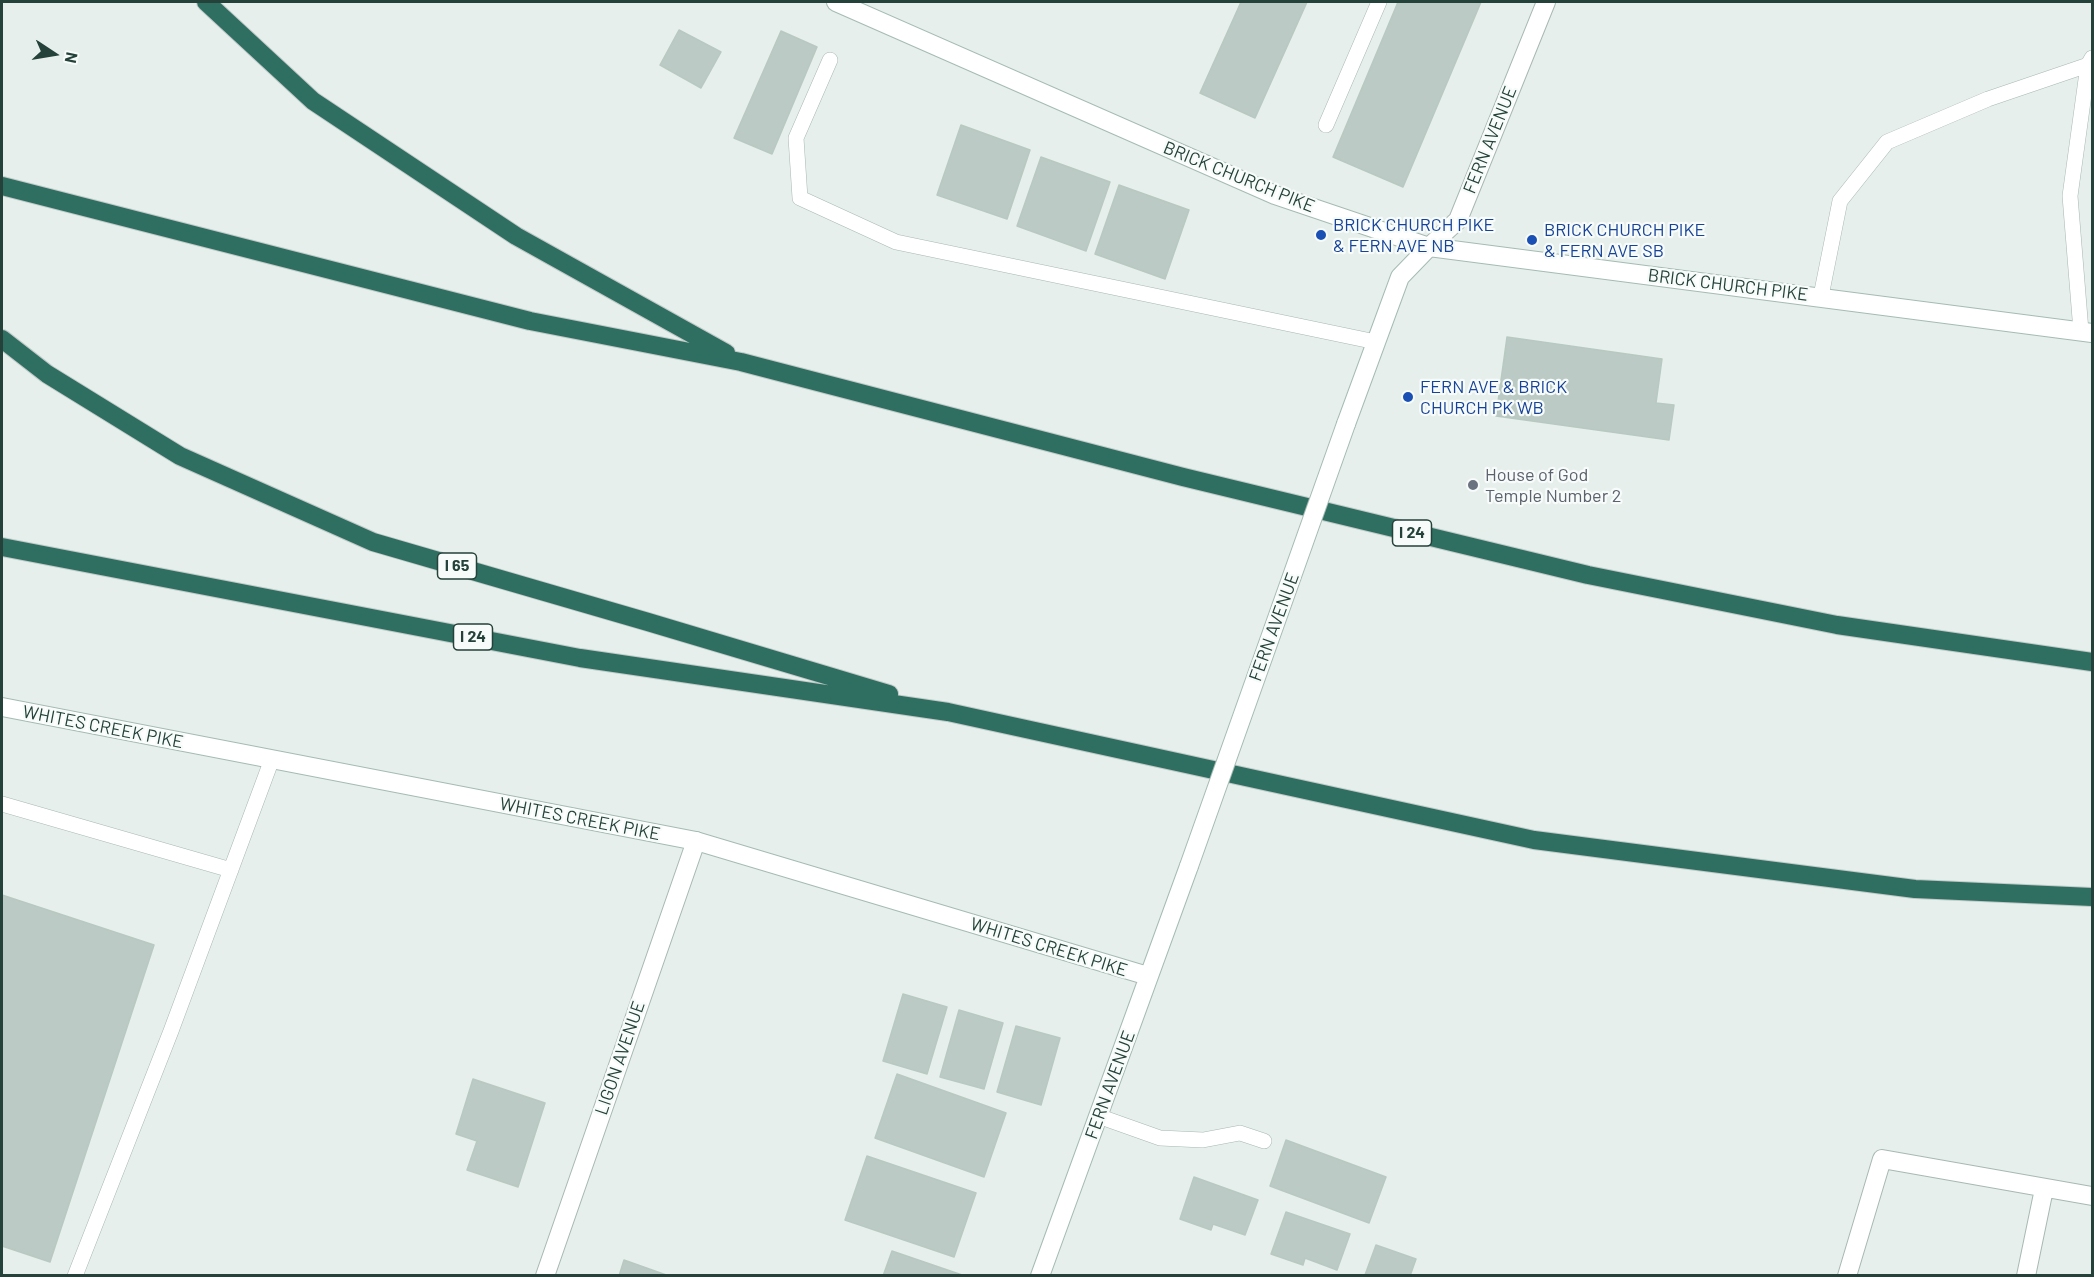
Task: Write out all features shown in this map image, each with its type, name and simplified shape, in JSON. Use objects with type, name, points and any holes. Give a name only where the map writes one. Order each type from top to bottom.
[{"type":"highway","points":[[206,2],[313,101],[516,236],[741,362]]},
{"type":"highway","name":"I 24","points":[[2,186],[530,321],[741,362],[1183,477],[1588,575],[1837,625],[2092,662]]},
{"type":"highway","name":"I 65","points":[[2,339],[46,374],[180,456],[373,542],[948,712]]},
{"type":"highway","name":"I 24","points":[[2,547],[580,658],[948,712],[1534,840],[1915,890],[2092,897]]},
{"type":"street","name":"BRICK CHURCH PIKE","points":[[836,2],[859,6],[1275,195],[1429,247],[2087,332]]},
{"type":"street","name":"FERN AVENUE","points":[[1040,1275],[1400,277],[1458,220],[1546,2]]},
{"type":"street","name":"WHITES CREEK PIKE","points":[[2,707],[696,842],[1148,976]]},
{"type":"street","name":"LIGON AVENUE","points":[[545,1275],[696,842]]},
{"type":"street","points":[[1847,1275],[1882,1159],[2092,1196]]},
{"type":"street","points":[[2026,1275],[2044,1189]]},
{"type":"lane","points":[[1326,125],[1379,2]]},
{"type":"lane","points":[[830,60],[796,138],[800,198],[896,242],[1376,342]]},
{"type":"lane","points":[[1821,296],[1840,201],[1887,142],[1988,99],[2090,61],[2070,196],[2087,332]]},
{"type":"lane","points":[[75,1275],[272,759]]},
{"type":"lane","points":[[2,804],[231,870]]},
{"type":"lane","points":[[1098,1116],[1160,1138],[1203,1140],[1240,1133],[1264,1141]]},
{"type":"building","points":[[1241,2],[1307,2],[1255,118],[1200,93]]},
{"type":"building","points":[[1398,2],[1481,2],[1403,187],[1333,157]]},
{"type":"building","points":[[679,30],[721,52],[701,88],[660,65]]},
{"type":"building","points":[[781,31],[817,47],[772,154],[734,138]]},
{"type":"building","points":[[961,125],[1030,150],[1007,219],[937,195]]},
{"type":"building","points":[[1041,157],[1110,182],[1086,251],[1017,226]]},
{"type":"building","points":[[1119,185],[1189,210],[1165,279],[1095,254]]},
{"type":"building","points":[[1507,337],[1662,359],[1656,403],[1674,405],[1669,440],[1496,416]]},
{"type":"building","points":[[2,895],[154,945],[50,1262],[2,1246]]},
{"type":"building","points":[[903,994],[947,1007],[927,1074],[883,1061]]},
{"type":"building","points":[[959,1010],[1003,1023],[984,1089],[940,1077]]},
{"type":"building","points":[[1016,1026],[1060,1038],[1041,1105],[997,1092]]},
{"type":"building","points":[[897,1074],[1006,1113],[984,1177],[875,1138]]},
{"type":"building","points":[[473,1079],[545,1103],[518,1187],[467,1170],[477,1141],[456,1134]]},
{"type":"building","points":[[1286,1140],[1386,1177],[1369,1223],[1270,1186]]},
{"type":"building","points":[[867,1156],[976,1193],[954,1257],[845,1220]]},
{"type":"building","points":[[1194,1177],[1258,1200],[1245,1235],[1213,1224],[1211,1230],[1180,1219]]},
{"type":"building","points":[[1286,1212],[1350,1234],[1337,1270],[1305,1258],[1303,1265],[1271,1254]]},
{"type":"building","points":[[1376,1245],[1416,1259],[1410,1276],[1365,1275]]},
{"type":"building","points":[[892,1251],[965,1276],[883,1276]]},
{"type":"building","points":[[624,1260],[669,1276],[619,1276]]},
{"type":"place","name":"BRICK CHURCH PIKE & FERN AVE NB","points":[[1321,235]]},
{"type":"place","name":"BRICK CHURCH PIKE & FERN AVE SB","points":[[1532,240]]},
{"type":"place","name":"FERN AVE & BRICK CHURCH PK WB","points":[[1408,397]]},
{"type":"place","name":"House of God Temple Number 2","points":[[1473,485]]}]
